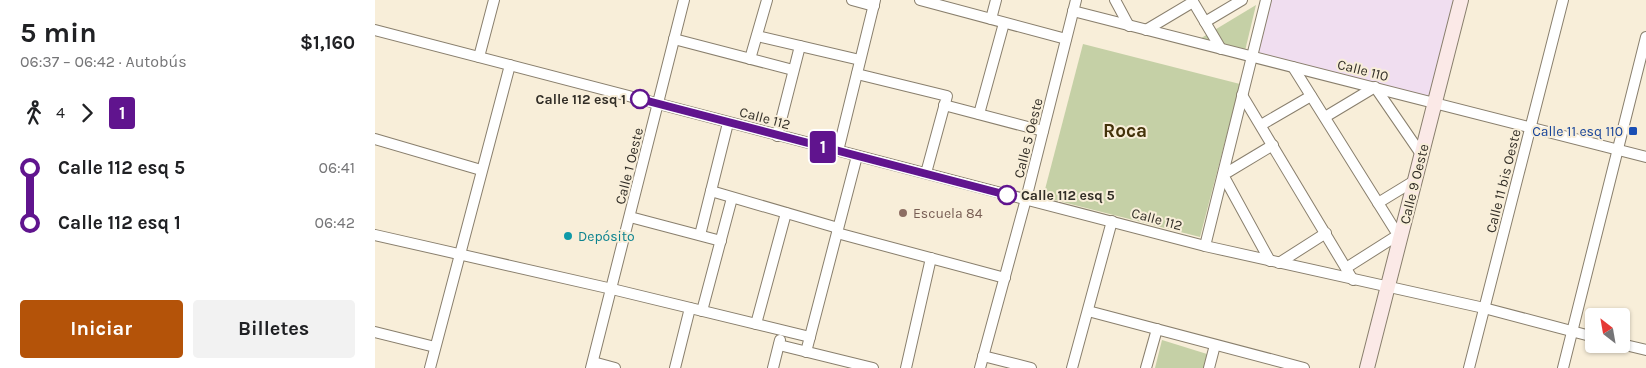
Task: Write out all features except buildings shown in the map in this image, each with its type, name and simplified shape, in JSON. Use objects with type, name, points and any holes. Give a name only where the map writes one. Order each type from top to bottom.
[{"type":"main road","name":"Calle 9 Oeste","points":[[1367,368],[1461,0]]},
{"type":"street","points":[[479,57],[494,0]]},
{"type":"street","name":"Calle 1 Oeste","points":[[592,365],[684,0]]},
{"type":"street","points":[[750,59],[767,0]]},
{"type":"street","points":[[838,151],[874,3],[852,0]]},
{"type":"street","points":[[920,0],[1066,39]]},
{"type":"street","points":[[991,19],[996,0]]},
{"type":"street","name":"Calle 5 Oeste","points":[[980,368],[1026,200],[1076,0]]},
{"type":"street","points":[[1115,0],[1129,26]]},
{"type":"street","points":[[1205,22],[1241,0]]},
{"type":"street","points":[[1205,246],[1264,5],[1257,0]]},
{"type":"street","name":"Calle 11 bis Oeste","points":[[1469,368],[1563,0]]},
{"type":"street","points":[[1146,30],[1192,1],[1221,49]]},
{"type":"street","name":"Calle 110","points":[[1073,12],[1646,156]]},
{"type":"street","points":[[979,114],[1004,23]]},
{"type":"street","name":"Calle 112","points":[[375,30],[1205,246],[1484,308],[1585,335]]},
{"type":"street","points":[[757,36],[860,60]]},
{"type":"street","points":[[1563,368],[1646,37]]},
{"type":"street","points":[[674,39],[793,70]]},
{"type":"street","points":[[777,136],[800,46]]},
{"type":"street","points":[[430,368],[510,65]]},
{"type":"street","points":[[1293,67],[1399,237],[1346,268]]},
{"type":"street","points":[[857,74],[946,100],[979,114],[1043,130]]},
{"type":"street","points":[[1325,117],[1375,87],[1421,154]]},
{"type":"street","points":[[1242,95],[1353,280]]},
{"type":"street","points":[[1261,125],[1311,96]]},
{"type":"street","points":[[926,173],[946,100]]},
{"type":"street","points":[[700,235],[728,122]]},
{"type":"street","points":[[375,139],[481,170]]},
{"type":"street","points":[[1223,175],[1273,145]]},
{"type":"street","points":[[806,352],[857,156]]},
{"type":"street","points":[[1223,175],[1275,262],[1326,234]]},
{"type":"street","points":[[1378,203],[1415,181]]},
{"type":"street","points":[[711,192],[931,258],[1005,278]]},
{"type":"street","points":[[702,311],[732,198]]},
{"type":"street","points":[[756,324],[786,213]]},
{"type":"street","points":[[630,217],[721,241]]},
{"type":"street","points":[[1073,368],[1112,222]]},
{"type":"street","points":[[375,235],[612,289],[810,337]]},
{"type":"street","points":[[906,368],[931,258]]},
{"type":"street","points":[[675,368],[690,308]]},
{"type":"street","points":[[1088,311],[1215,344],[1280,365],[1304,368]]},
{"type":"street","points":[[1146,368],[1157,329]]},
{"type":"street","points":[[773,368],[783,330]]},
{"type":"street","points":[[375,332],[435,347]]},
{"type":"street","points":[[1209,368],[1215,344]]},
{"type":"street","points":[[779,345],[806,352],[837,364],[873,368]]},
{"type":"street","points":[[1630,346],[1646,350]]},
{"type":"street","points":[[983,356],[1031,368]]},
{"type":"street","points":[[592,365],[615,368]]},
{"type":"shaded area","points":[[1266,0],[1461,0],[1434,103],[1252,57]]},
{"type":"green space","points":[[1256,5],[1244,55],[1198,40]]},
{"type":"green space","points":[[1083,44],[1240,84],[1200,237],[1043,197]]},
{"type":"green space","points":[[1162,340],[1207,354],[1204,368],[1155,368]]},
{"type":"bus line","name":"1","points":[[640,99],[1007,195]]},
{"type":"place","name":"Calle 112 esq 1","points":[[640,99]]},
{"type":"place","name":"Calle 11 esq 110","points":[[1633,131]]},
{"type":"place","name":"Calle 112 esq 5","points":[[1007,195]]},
{"type":"place","name":"Escuela 84","points":[[903,213]]},
{"type":"place","name":"Depósito","points":[[568,236]]},
{"type":"district","name":"Roca","points":[[1125,130]]}]
